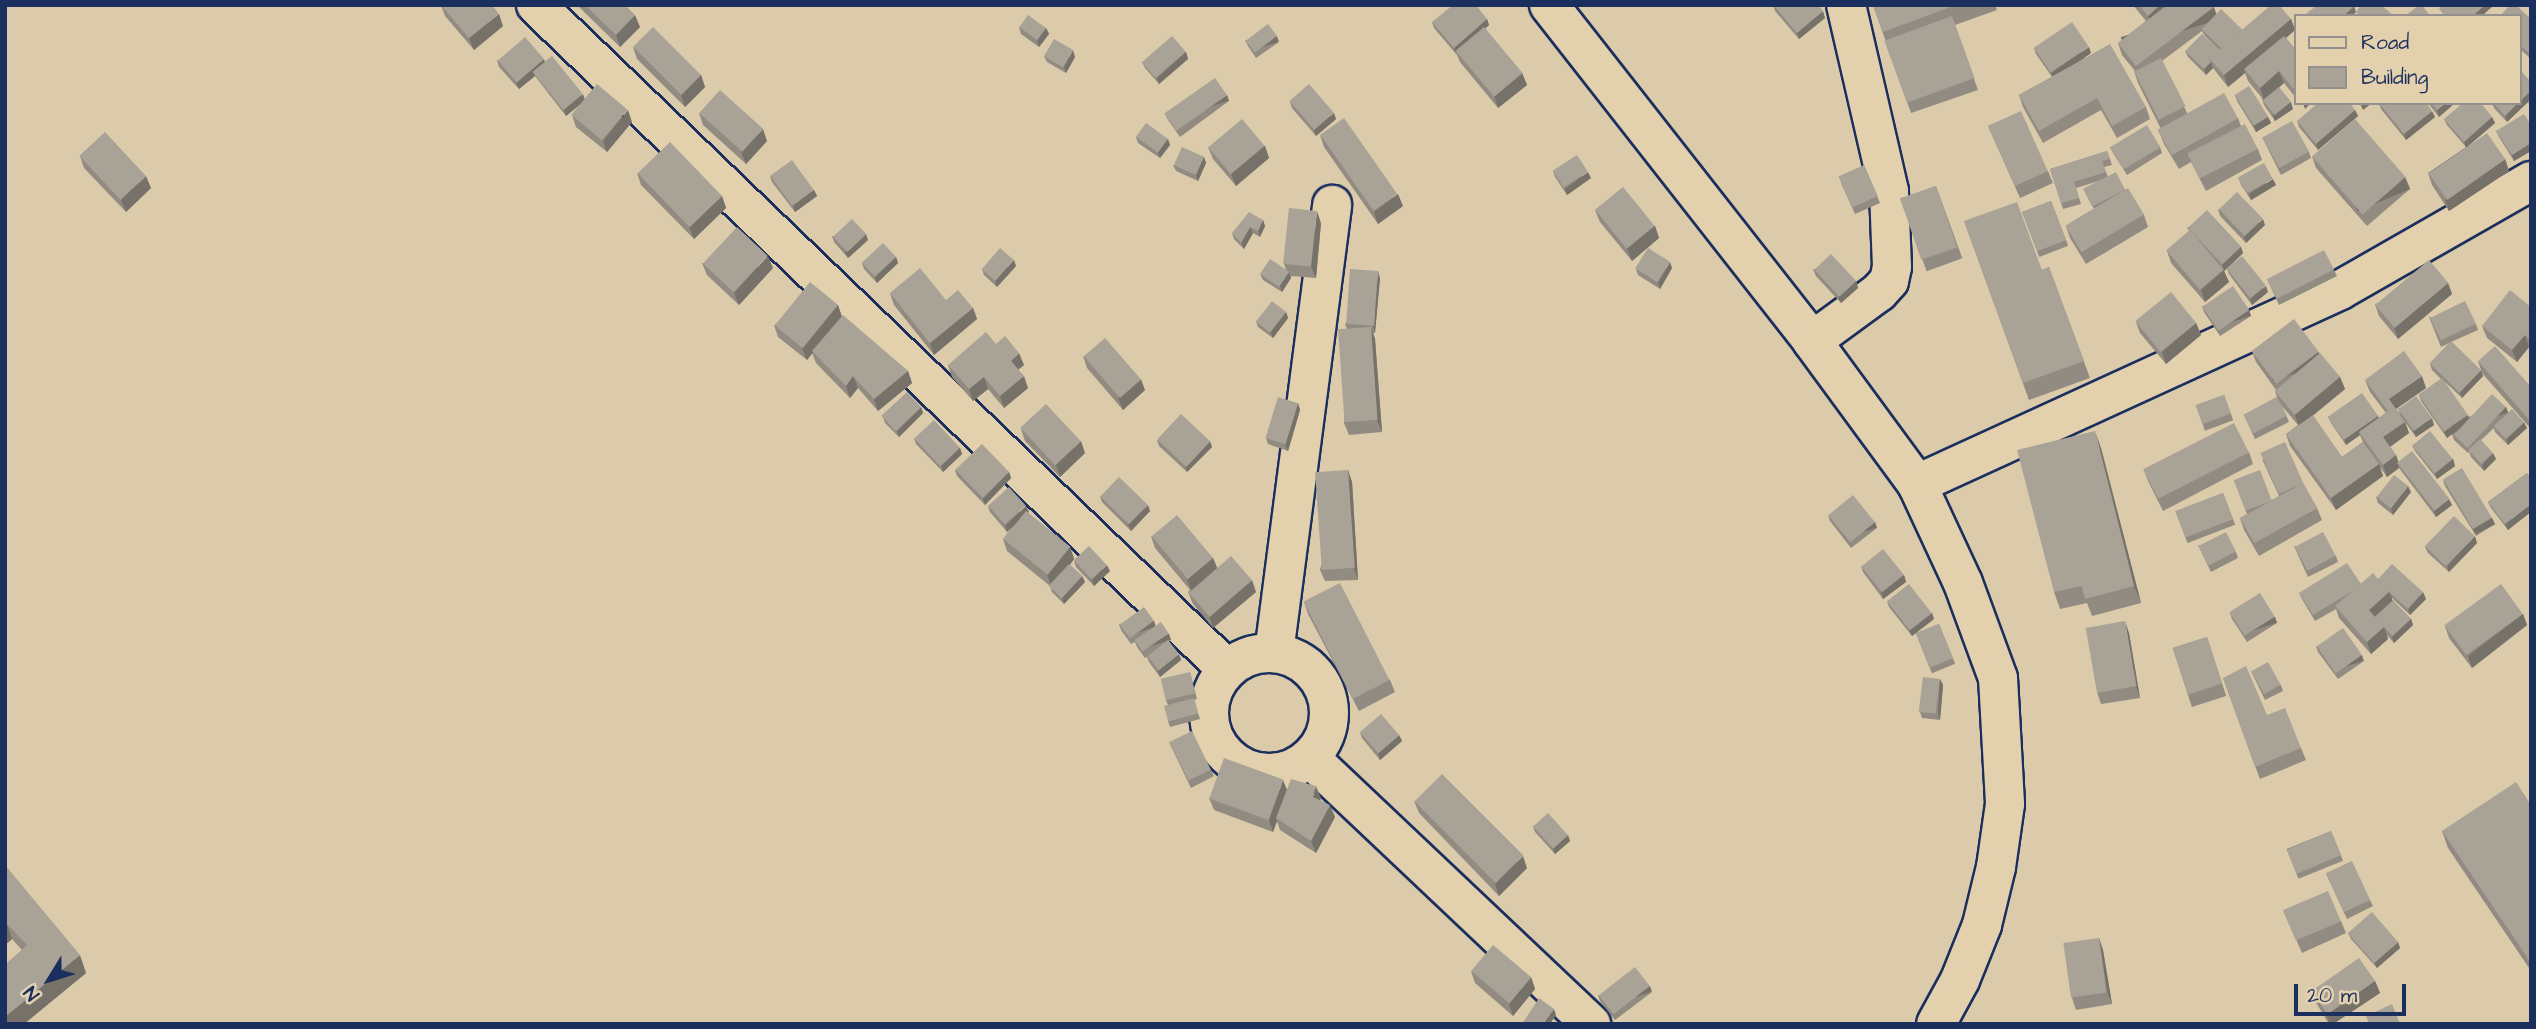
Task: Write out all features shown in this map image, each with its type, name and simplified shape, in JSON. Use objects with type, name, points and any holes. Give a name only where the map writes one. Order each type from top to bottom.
[{"type":"street","points":[[536,5],[1227,669]]},
{"type":"street","points":[[1549,5],[1812,341],[1917,484],[1963,583],[1998,678],[2005,804],[1996,867],[1982,925],[1960,980],[1936,1024]]},
{"type":"street","points":[[1812,341],[1879,292],[1889,281],[1892,267],[1889,191],[1846,5]]},
{"type":"street","points":[[1917,484],[2340,290],[2531,181]]},
{"type":"street","points":[[1274,653],[1332,205]]},
{"type":"street","points":[[1274,653],[1294,658],[1310,670],[1329,704],[1322,743],[1310,758],[1292,769],[1272,774],[1251,771],[1233,761],[1210,727],[1209,706],[1227,669],[1257,654],[1274,653]]},
{"type":"street","points":[[1310,758],[1591,1024]]},
{"type":"building","points":[[441,5],[492,5],[499,14],[469,38]]},
{"type":"building","points":[[585,5],[625,5],[635,15],[616,35]]},
{"type":"building","points":[[1453,5],[1476,5],[1487,19],[1454,48],[1432,22]]},
{"type":"building","points":[[1773,5],[1818,5],[1823,11],[1797,33]]},
{"type":"building","points":[[1873,5],[1956,5],[1883,32]]},
{"type":"building","points":[[2139,5],[2160,5],[2148,16]]},
{"type":"building","points":[[2167,5],[2214,7],[2136,66],[2118,43]]},
{"type":"building","points":[[2271,5],[2279,5],[2291,19],[2224,75],[2209,58]]},
{"type":"building","points":[[2317,5],[2354,6],[2345,14],[2306,14]]},
{"type":"building","points":[[2361,5],[2381,5],[2392,14],[2358,14],[2356,12]]},
{"type":"building","points":[[2422,5],[2429,14],[2408,14]]},
{"type":"building","points":[[2443,5],[2485,5],[2474,14],[2443,14],[2439,9]]},
{"type":"building","points":[[2510,5],[2516,5],[2531,19],[2531,55],[2522,47],[2522,14],[2502,14]]},
{"type":"building","points":[[2221,9],[2242,29],[2222,49],[2202,29]]},
{"type":"building","points":[[1028,15],[1046,28],[1037,40],[1019,27]]},
{"type":"building","points":[[1952,16],[1975,78],[1907,103],[1884,41]]},
{"type":"building","points":[[2072,22],[2089,47],[2051,73],[2034,48]]},
{"type":"building","points":[[1268,24],[1277,36],[1255,53],[1246,41]]},
{"type":"building","points":[[653,27],[701,75],[681,95],[633,47]]},
{"type":"building","points":[[1484,27],[1523,73],[1494,97],[1456,51]]},
{"type":"building","points":[[2202,34],[2219,50],[2209,58],[2211,62],[2204,69],[2185,51]]},
{"type":"building","points":[[1172,36],[1186,52],[1156,78],[1142,62]]},
{"type":"building","points":[[2284,36],[2294,48],[2294,90],[2279,71],[2260,88],[2244,69]]},
{"type":"building","points":[[525,37],[544,59],[517,83],[498,61]]},
{"type":"building","points":[[1054,39],[1073,50],[1063,67],[1044,56]]},
{"type":"building","points":[[2110,44],[2146,107],[2112,126],[2097,98],[2039,131],[2019,95]]},
{"type":"building","points":[[552,56],[583,94],[563,110],[533,72]]},
{"type":"building","points":[[2161,58],[2186,106],[2159,120],[2134,72]]},
{"type":"building","points":[[2522,72],[2531,82],[2531,91],[2522,99]]},
{"type":"building","points":[[1215,78],[1227,95],[1176,131],[1164,114]]},
{"type":"building","points":[[597,84],[628,110],[602,140],[571,115]]},
{"type":"building","points":[[1309,84],[1334,113],[1314,130],[1289,101]]},
{"type":"building","points":[[2249,86],[2268,117],[2254,126],[2235,95]]},
{"type":"building","points":[[2279,87],[2291,102],[2275,115],[2263,100]]},
{"type":"building","points":[[720,90],[763,129],[742,152],[699,113]]},
{"type":"building","points":[[2224,93],[2238,118],[2172,155],[2158,130]]},
{"type":"building","points":[[2316,105],[2351,105],[2355,110],[2316,144],[2297,121]]},
{"type":"building","points":[[2381,105],[2428,105],[2432,111],[2404,134]]},
{"type":"building","points":[[2461,105],[2483,105],[2492,117],[2464,142],[2444,119]]},
{"type":"building","points":[[2495,105],[2516,105],[2505,116]]},
{"type":"building","points":[[2021,111],[2048,171],[2015,186],[1988,126]]},
{"type":"building","points":[[2524,114],[2531,125],[2531,143],[2512,155],[2496,131]]},
{"type":"building","points":[[1344,118],[1397,194],[1374,211],[1320,135]]},
{"type":"building","points":[[1242,119],[1264,146],[1231,174],[1208,147]]},
{"type":"building","points":[[2355,119],[2406,177],[2362,215],[2312,156]]},
{"type":"building","points":[[2292,121],[2309,152],[2279,168],[2262,137]]},
{"type":"building","points":[[1146,123],[1168,139],[1158,153],[1136,137]]},
{"type":"building","points":[[2245,124],[2258,149],[2200,178],[2187,154]]},
{"type":"building","points":[[2147,125],[2160,147],[2124,169],[2110,147]]},
{"type":"building","points":[[105,132],[146,176],[120,200],[79,156]]},
{"type":"building","points":[[2487,133],[2505,159],[2447,200],[2429,174]]},
{"type":"building","points":[[670,142],[722,196],[690,227],[638,173]]},
{"type":"building","points":[[1182,147],[1204,157],[1196,175],[1174,165]]},
{"type":"building","points":[[2107,151],[2110,159],[2102,161],[2106,172],[2074,182],[2079,198],[2061,203],[2050,169]]},
{"type":"building","points":[[1577,155],[1588,172],[1564,188],[1553,171]]},
{"type":"building","points":[[792,160],[814,190],[792,206],[770,176]]},
{"type":"building","points":[[2264,163],[2273,179],[2246,193],[2238,178]]},
{"type":"building","points":[[1864,165],[1878,196],[1852,207],[1838,176]]},
{"type":"building","points":[[2116,172],[2125,190],[2092,207],[2083,189]]},
{"type":"building","points":[[1936,186],[1957,247],[1921,260],[1900,198]]},
{"type":"building","points":[[1623,187],[1654,226],[1626,249],[1595,210]]},
{"type":"building","points":[[2128,188],[2144,215],[2081,252],[2065,226]]},
{"type":"building","points":[[2237,192],[2263,219],[2245,236],[2219,209]]},
{"type":"building","points":[[2051,201],[2066,240],[2037,251],[2022,212]]},
{"type":"building","points":[[2017,202],[2042,270],[2049,267],[2084,361],[2023,383],[1964,221]]},
{"type":"building","points":[[1289,208],[1317,211],[1311,267],[1283,264]]},
{"type":"building","points":[[2207,210],[2241,247],[2222,264],[2188,228]]},
{"type":"building","points":[[1249,212],[1263,220],[1258,231],[1250,227],[1241,243],[1232,233]]},
{"type":"building","points":[[852,219],[866,234],[847,252],[833,237]]},
{"type":"building","points":[[737,227],[768,256],[734,292],[703,264]]},
{"type":"building","points":[[2190,230],[2223,270],[2200,290],[2166,250]]},
{"type":"building","points":[[883,243],[896,257],[875,277],[862,263]]},
{"type":"building","points":[[1000,248],[1014,260],[995,281],[982,269]]},
{"type":"building","points":[[1648,248],[1670,262],[1657,282],[1635,268]]},
{"type":"building","points":[[2324,250],[2334,270],[2277,299],[2267,279]]},
{"type":"building","points":[[1831,254],[1856,281],[1839,297],[1814,270]]},
{"type":"building","points":[[2242,256],[2266,286],[2250,298],[2226,269]]},
{"type":"building","points":[[1270,259],[1289,272],[1279,287],[1260,274]]},
{"type":"building","points":[[2429,260],[2448,283],[2395,328],[2375,305]]},
{"type":"building","points":[[920,268],[946,300],[958,290],[973,308],[930,343],[890,293]]},
{"type":"building","points":[[1350,269],[1378,271],[1374,326],[1346,324]]},
{"type":"building","points":[[810,282],[838,305],[803,348],[775,326]]},
{"type":"building","points":[[2233,286],[2249,310],[2219,331],[2202,307]]},
{"type":"building","points":[[2510,290],[2531,307],[2531,340],[2525,335],[2512,350],[2482,326]]},
{"type":"building","points":[[2171,292],[2196,323],[2160,352],[2135,321]]},
{"type":"building","points":[[1272,301],[1286,312],[1270,333],[1256,321]]},
{"type":"building","points":[[2465,301],[2476,323],[2441,341],[2430,318]]},
{"type":"building","points":[[843,315],[908,371],[874,399],[853,376],[846,386],[812,351]]},
{"type":"building","points":[[2294,319],[2319,352],[2276,384],[2252,351]]},
{"type":"building","points":[[1371,327],[1377,420],[1345,422],[1338,329]]},
{"type":"building","points":[[986,332],[996,344],[1005,336],[1019,353],[1011,361],[1024,376],[1000,396],[984,377],[969,389],[948,365]]},
{"type":"building","points":[[1105,338],[1141,380],[1120,398],[1084,356]]},
{"type":"building","points":[[2451,341],[2481,370],[2460,392],[2429,363]]},
{"type":"building","points":[[2495,346],[2531,387],[2531,422],[2478,361]]},
{"type":"building","points":[[2404,351],[2422,376],[2389,399],[2405,422],[2383,437],[2396,455],[2383,465],[2359,432],[2388,411],[2365,380]]},
{"type":"building","points":[[2320,353],[2340,377],[2295,415],[2275,391]]},
{"type":"building","points":[[2442,378],[2468,415],[2444,431],[2418,395]]},
{"type":"building","points":[[907,392],[921,407],[896,431],[881,416]]},
{"type":"building","points":[[2362,393],[2378,416],[2344,440],[2328,417]]},
{"type":"building","points":[[2492,394],[2506,407],[2468,448],[2454,435]]},
{"type":"building","points":[[2224,395],[2231,414],[2203,424],[2196,405]]},
{"type":"building","points":[[2416,396],[2432,418],[2414,431],[2398,409]]},
{"type":"building","points":[[1278,397],[1298,403],[1286,444],[1265,438]]},
{"type":"building","points":[[2277,397],[2287,416],[2253,433],[2243,415]]},
{"type":"building","points":[[1046,404],[1081,441],[1055,465],[1020,428]]},
{"type":"building","points":[[2512,409],[2524,422],[2506,439],[2494,426]]},
{"type":"building","points":[[1181,414],[1210,441],[1186,467],[1157,440]]},
{"type":"building","points":[[2313,415],[2342,457],[2363,442],[2379,464],[2331,498],[2286,434]]},
{"type":"building","points":[[934,420],[960,448],[940,466],[914,438]]},
{"type":"building","points":[[2234,423],[2249,452],[2158,499],[2143,469]]},
{"type":"building","points":[[2095,431],[2134,586],[2085,599],[2082,586],[2054,592],[2017,450]]},
{"type":"building","points":[[2430,431],[2453,459],[2435,473],[2412,445]]},
{"type":"building","points":[[2480,439],[2493,453],[2481,464],[2468,450]]},
{"type":"building","points":[[2285,442],[2303,483],[2279,494],[2260,453]]},
{"type":"building","points":[[982,444],[1009,472],[982,498],[955,470]]},
{"type":"building","points":[[2412,451],[2450,499],[2435,511],[2397,463]]},
{"type":"building","points":[[2462,468],[2492,518],[2473,529],[2443,479]]},
{"type":"building","points":[[1348,470],[1355,568],[1322,570],[1315,472]]},
{"type":"building","points":[[2260,470],[2272,501],[2246,511],[2234,480]]},
{"type":"building","points":[[2527,473],[2531,477],[2531,504],[2505,524],[2488,502]]},
{"type":"building","points":[[2394,475],[2408,486],[2391,508],[2377,497]]},
{"type":"building","points":[[1119,477],[1148,505],[1129,524],[1100,496]]},
{"type":"building","points":[[2303,483],[2317,508],[2254,543],[2240,518]]},
{"type":"building","points":[[1009,487],[1026,506],[1005,524],[988,506]]},
{"type":"building","points":[[2223,493],[2233,519],[2185,537],[2175,511]]},
{"type":"building","points":[[1853,495],[1875,522],[1850,542],[1828,515]]},
{"type":"building","points":[[1026,511],[1070,547],[1048,575],[1003,539]]},
{"type":"building","points":[[1177,515],[1213,558],[1188,579],[1152,536]]},
{"type":"building","points":[[2454,516],[2475,536],[2446,566],[2425,546]]},
{"type":"building","points":[[2226,532],[2236,552],[2208,566],[2198,546]]},
{"type":"building","points":[[2323,532],[2336,556],[2307,571],[2295,547]]},
{"type":"building","points":[[1089,546],[1107,565],[1091,579],[1074,560]]},
{"type":"building","points":[[1883,549],[1904,575],[1882,592],[1861,567]]},
{"type":"building","points":[[1231,556],[1252,580],[1210,617],[1189,593]]},
{"type":"building","points":[[2347,563],[2361,584],[2313,615],[2299,593]]},
{"type":"building","points":[[1069,564],[1082,576],[1062,598],[1049,586]]},
{"type":"building","points":[[2392,564],[2423,592],[2408,609],[2378,579]]},
{"type":"building","points":[[2373,573],[2389,592],[2369,610],[2384,627],[2367,642],[2335,606]]},
{"type":"building","points":[[1340,583],[1389,680],[1353,699],[1303,602]]},
{"type":"building","points":[[1909,584],[1932,613],[1910,630],[1887,601]]},
{"type":"building","points":[[2501,584],[2523,614],[2466,655],[2444,625]]},
{"type":"building","points":[[2260,593],[2275,617],[2244,636],[2229,612]]},
{"type":"building","points":[[2393,600],[2411,619],[2392,636],[2375,617]]},
{"type":"building","points":[[1144,607],[1154,621],[1130,638],[1120,625]]},
{"type":"building","points":[[2125,621],[2136,686],[2097,693],[2086,628]]},
{"type":"building","points":[[1161,622],[1169,634],[1142,652],[1134,640]]},
{"type":"building","points":[[1939,624],[1953,658],[1930,668],[1916,633]]},
{"type":"building","points":[[2343,628],[2362,655],[2336,673],[2317,646]]},
{"type":"building","points":[[2207,637],[2222,684],[2188,695],[2173,648]]},
{"type":"building","points":[[1168,640],[1179,654],[1159,670],[1148,656]]},
{"type":"building","points":[[2268,662],[2281,685],[2264,694],[2251,671]]},
{"type":"building","points":[[2246,666],[2267,715],[2285,708],[2301,748],[2255,767],[2223,678]]},
{"type":"building","points":[[1190,672],[1195,693],[1166,700],[1161,679]]},
{"type":"building","points":[[1923,677],[1940,679],[1936,714],[1919,712]]},
{"type":"building","points":[[1194,698],[1198,713],[1168,721],[1164,706]]},
{"type":"building","points":[[1381,714],[1399,735],[1378,754],[1360,732]]},
{"type":"building","points":[[1192,731],[1211,770],[1188,781],[1170,742]]},
{"type":"building","points":[[1224,758],[1283,780],[1268,820],[1209,798]]},
{"type":"building","points":[[1442,774],[1523,855],[1496,883],[1414,802]]},
{"type":"building","points":[[1291,779],[1316,786],[1313,797],[1330,805],[1311,841],[1276,818]]},
{"type":"building","points":[[2516,782],[2531,805],[2531,963],[2442,831]]},
{"type":"building","points":[[1548,813],[1568,835],[1553,849],[1533,826]]},
{"type":"building","points":[[2331,831],[2341,855],[2297,874],[2287,850]]},
{"type":"building","points":[[2352,861],[2370,900],[2344,912],[2326,873]]},
{"type":"building","points":[[5,865],[80,955],[5,1017],[5,965],[27,945],[5,922]]},
{"type":"building","points":[[2328,891],[2341,921],[2296,941],[2283,910]]},
{"type":"building","points":[[2372,912],[2398,942],[2374,963],[2348,933]]},
{"type":"building","points":[[2099,938],[2107,992],[2071,997],[2063,943]]},
{"type":"building","points":[[1493,945],[1531,977],[1509,1003],[1471,971]]},
{"type":"building","points":[[2359,958],[2375,981],[2328,1014],[2311,991]]},
{"type":"building","points":[[1635,967],[1650,986],[1614,1014],[1599,995]]},
{"type":"building","points":[[1539,998],[1554,1009],[1543,1024],[1522,1024]]},
{"type":"building","points":[[2392,1004],[2400,1024],[2369,1024],[2366,1016]]}]
